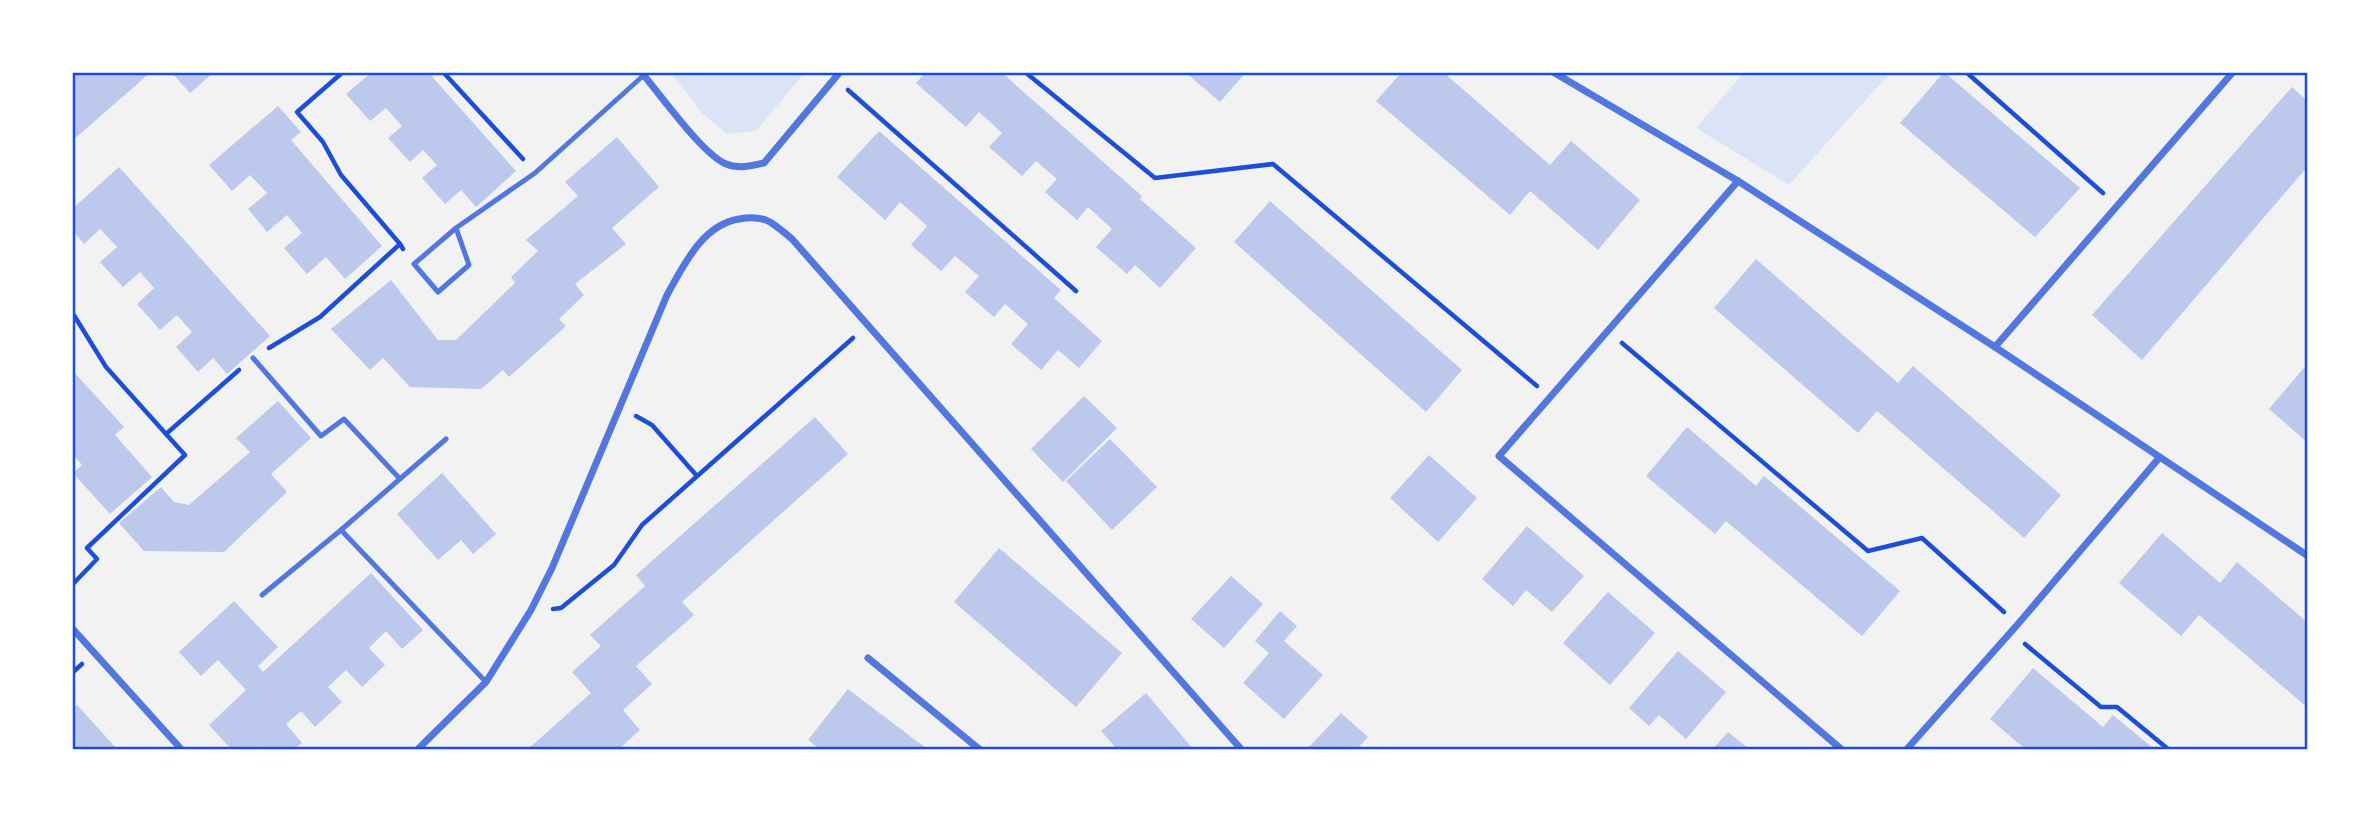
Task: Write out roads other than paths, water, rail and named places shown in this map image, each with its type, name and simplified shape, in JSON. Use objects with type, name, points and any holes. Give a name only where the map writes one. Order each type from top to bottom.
[{"type":"street","points":[[643,73],[707,150],[727,164],[745,167],[764,163],[840,72]]},
{"type":"street","points":[[1553,72],[1564,74],[1738,181],[1995,347],[2308,556]]},
{"type":"street","points":[[1995,347],[2234,72]]},
{"type":"street","points":[[1738,181],[1499,456],[1841,749]]},
{"type":"street","points":[[418,749],[486,682],[531,610],[552,568],[667,295],[684,264],[705,237],[725,221],[750,216],[769,221],[792,239],[1241,749]]},
{"type":"street","points":[[1907,749],[2159,458]]},
{"type":"street","points":[[72,628],[181,749]]},
{"type":"street","points":[[868,657],[979,749]]},
{"type":"lane","points":[[456,228],[469,265],[438,292],[414,264],[456,228],[535,173],[643,73]]},
{"type":"lane","points":[[253,358],[321,436],[344,419],[400,479]]},
{"type":"lane","points":[[262,595],[446,439]]},
{"type":"lane","points":[[341,530],[486,682]]}]
